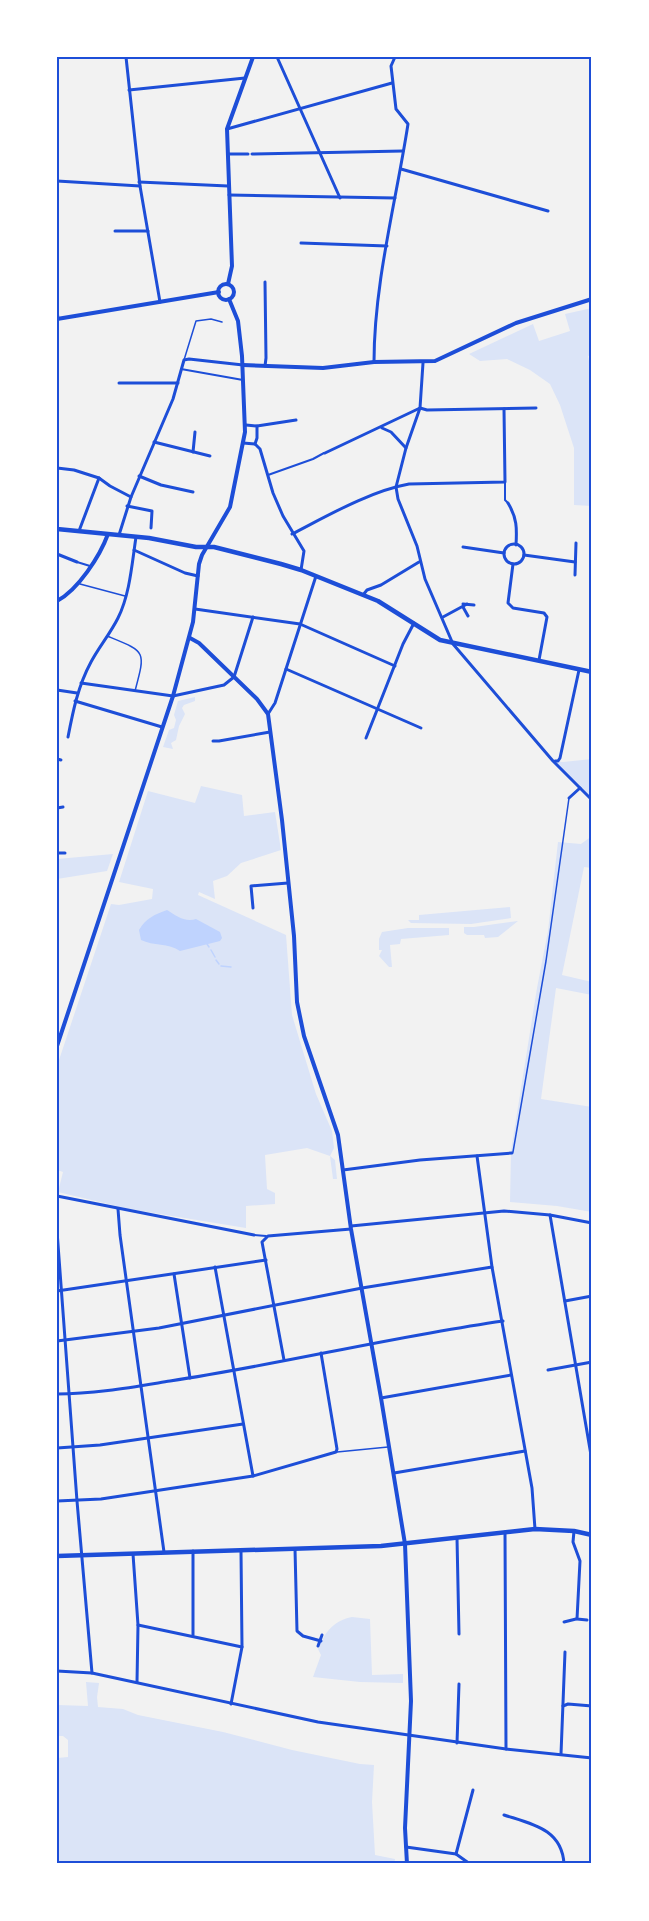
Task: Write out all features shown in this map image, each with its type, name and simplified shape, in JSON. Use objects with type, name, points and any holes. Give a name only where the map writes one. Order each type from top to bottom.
[{"type":"main road","points":[[57,529],[150,538],[196,547],[207,546],[302,570],[378,601],[440,640],[592,672]]},
{"type":"main road","points":[[57,1556],[405,1544],[535,1529],[574,1531],[592,1535]]},
{"type":"street","points":[[126,57],[140,184],[160,302]]},
{"type":"street","points":[[228,284],[232,266],[227,129],[253,57]]},
{"type":"street","points":[[277,57],[340,198]]},
{"type":"street","points":[[374,362],[374,337],[387,246],[408,124],[396,109],[391,66],[395,57]]},
{"type":"street","points":[[129,90],[245,78]]},
{"type":"street","points":[[227,129],[392,83]]},
{"type":"street","points":[[228,154],[404,151]]},
{"type":"street","points":[[401,169],[548,211]]},
{"type":"street","points":[[57,181],[228,186]]},
{"type":"street","points":[[229,195],[395,198]]},
{"type":"street","points":[[115,231],[148,231]]},
{"type":"street","points":[[301,243],[387,246]]},
{"type":"street","points":[[265,282],[265,366]]},
{"type":"street","points":[[228,284],[221,286],[219,292],[222,298],[229,299]]},
{"type":"street","points":[[228,284],[234,291],[229,299]]},
{"type":"street","points":[[57,310],[58,319],[219,292]]},
{"type":"street","points":[[57,1046],[173,696],[190,638],[202,555],[231,503],[246,425],[238,321],[229,299]]},
{"type":"street","points":[[120,535],[127,506],[178,382],[184,360],[323,368],[374,362],[423,363],[448,356],[516,323],[592,299]]},
{"type":"street","points":[[423,363],[420,408],[406,447],[396,487],[398,499],[417,546],[419,562],[433,600],[443,617],[453,644],[553,761],[592,800]]},
{"type":"street","points":[[181,369],[244,380]]},
{"type":"street","points":[[123,390],[121,383],[178,382]]},
{"type":"street","points":[[268,475],[313,459],[420,408],[427,410],[536,408]]},
{"type":"street","points":[[504,409],[505,500],[514,513],[517,525],[516,544]]},
{"type":"street","points":[[246,425],[257,426],[296,420]]},
{"type":"street","points":[[255,444],[257,426]]},
{"type":"street","points":[[380,428],[391,432],[406,447]]},
{"type":"street","points":[[193,452],[195,432]]},
{"type":"street","points":[[154,442],[210,456]]},
{"type":"street","points":[[243,443],[255,444],[260,450],[273,493],[292,534],[304,551],[302,570]]},
{"type":"street","points":[[332,450],[334,455]]},
{"type":"street","points":[[57,468],[74,470],[99,478],[131,496]]},
{"type":"street","points":[[140,476],[161,485],[193,492]]},
{"type":"street","points":[[80,531],[99,478]]},
{"type":"street","points":[[292,534],[396,487],[409,484],[505,482]]},
{"type":"street","points":[[127,506],[152,511],[150,538]]},
{"type":"street","points":[[57,601],[68,594],[78,583],[108,534]]},
{"type":"street","points":[[68,737],[81,683],[118,618],[126,596],[136,537]]},
{"type":"street","points":[[575,575],[576,543]]},
{"type":"street","points":[[516,544],[507,547],[504,553],[506,560],[513,564],[519,562],[524,555]]},
{"type":"street","points":[[516,544],[521,547],[524,555]]},
{"type":"street","points":[[463,547],[504,553]]},
{"type":"street","points":[[134,550],[185,573],[198,576]]},
{"type":"street","points":[[57,554],[90,566]]},
{"type":"street","points":[[524,555],[574,562]]},
{"type":"street","points":[[363,595],[367,590],[381,585],[419,562]]},
{"type":"street","points":[[513,564],[508,603],[513,608],[544,613],[547,617],[538,662]]},
{"type":"street","points":[[268,714],[275,703],[316,576]]},
{"type":"street","points":[[443,617],[464,605],[474,605]]},
{"type":"street","points":[[464,605],[468,616]]},
{"type":"street","points":[[195,609],[300,624],[395,666]]},
{"type":"street","points":[[81,683],[173,696],[227,684],[234,677],[254,617]]},
{"type":"street","points":[[366,738],[414,623]]},
{"type":"street","points":[[190,638],[199,643],[257,699],[268,714],[271,732],[294,938],[297,1002],[304,1036],[338,1135],[351,1228],[405,1544],[410,1668],[406,1864],[394,1863]]},
{"type":"street","points":[[286,669],[421,728]]},
{"type":"street","points":[[553,761],[558,761],[560,758],[579,670]]},
{"type":"street","points":[[57,690],[77,693]]},
{"type":"street","points":[[75,701],[162,727]]},
{"type":"street","points":[[213,741],[271,732]]},
{"type":"street","points":[[569,798],[579,786]]},
{"type":"street","points":[[57,808],[63,807]]},
{"type":"street","points":[[57,854],[65,853]]},
{"type":"street","points":[[253,908],[251,886],[288,883]]},
{"type":"street","points":[[343,1170],[420,1160],[512,1153]]},
{"type":"street","points":[[477,1156],[492,1267],[532,1488],[535,1529]]},
{"type":"street","points":[[57,1196],[268,1236],[484,1212],[511,1211],[592,1223]]},
{"type":"street","points":[[118,1209],[164,1551]]},
{"type":"street","points":[[550,1215],[592,1461]]},
{"type":"street","points":[[57,1231],[92,1673]]},
{"type":"street","points":[[268,1236],[262,1242],[284,1360]]},
{"type":"street","points":[[57,1291],[266,1260]]},
{"type":"street","points":[[57,1341],[182,1323],[362,1288],[492,1267]]},
{"type":"street","points":[[215,1268],[252,1476]]},
{"type":"street","points":[[174,1274],[190,1378]]},
{"type":"street","points":[[564,1301],[592,1296]]},
{"type":"street","points":[[57,1395],[190,1378],[372,1343],[503,1321]]},
{"type":"street","points":[[57,1501],[77,1501],[156,1491],[252,1476],[336,1452],[321,1353]]},
{"type":"street","points":[[548,1371],[592,1362]]},
{"type":"street","points":[[381,1398],[512,1375]]},
{"type":"street","points":[[57,1448],[149,1438],[243,1424]]},
{"type":"street","points":[[587,1428],[592,1428]]},
{"type":"street","points":[[394,1473],[525,1451]]},
{"type":"street","points":[[574,1531],[573,1542],[580,1561],[577,1619]]},
{"type":"street","points":[[505,1532],[506,1749]]},
{"type":"street","points":[[457,1538],[459,1634]]},
{"type":"street","points":[[231,1704],[242,1647],[241,1549]]},
{"type":"street","points":[[295,1549],[297,1631],[303,1636],[321,1641]]},
{"type":"street","points":[[193,1635],[194,1551]]},
{"type":"street","points":[[133,1554],[138,1625],[137,1682]]},
{"type":"street","points":[[564,1622],[577,1619],[586,1620]]},
{"type":"street","points":[[138,1625],[242,1647]]},
{"type":"street","points":[[318,1646],[322,1635]]},
{"type":"street","points":[[561,1754],[566,1652]]},
{"type":"street","points":[[57,1671],[92,1673],[318,1722],[457,1743],[592,1758]]},
{"type":"street","points":[[457,1743],[459,1684]]},
{"type":"street","points":[[563,1706],[568,1704],[592,1706]]},
{"type":"street","points":[[456,1854],[473,1790]]},
{"type":"street","points":[[504,1815],[547,1830],[563,1852],[564,1864]]},
{"type":"street","points":[[406,1847],[456,1854],[470,1864]]},
{"type":"lane","points":[[184,360],[196,321],[211,319],[222,322]]},
{"type":"lane","points":[[78,583],[126,596]]},
{"type":"lane","points":[[106,636],[133,647],[141,656],[143,662],[135,692]]},
{"type":"lane","points":[[512,1153],[546,961],[569,798]]},
{"type":"lane","points":[[336,1452],[390,1447]]},
{"type":"shaded area","points":[[592,308],[592,355],[588,356],[592,376],[592,506],[574,505],[574,448],[560,405],[550,384],[530,370],[507,359],[480,361],[469,354],[533,324],[539,341],[570,331],[565,314]]},
{"type":"shaded area","points":[[195,697],[195,701],[182,708],[185,714],[176,740],[171,743],[173,749],[163,747],[169,730],[174,728],[176,720],[174,715],[178,701]]},
{"type":"shaded area","points":[[592,759],[592,800],[553,761]]},
{"type":"shaded area","points":[[201,786],[242,795],[244,816],[275,812],[281,850],[241,863],[227,876],[213,881],[215,899],[199,892],[198,895],[286,935],[292,1015],[316,1094],[332,1131],[334,1148],[330,1156],[307,1148],[265,1155],[267,1189],[275,1193],[275,1204],[246,1206],[246,1228],[129,1209],[58,1192],[63,1172],[57,1170],[57,1066],[111,904],[119,905],[152,899],[153,889],[119,882],[148,791],[195,803]]},
{"type":"shaded area","points":[[592,836],[592,868],[584,867],[562,975],[592,982],[592,995],[556,988],[541,1099],[592,1107],[592,1212],[510,1202],[511,1151],[548,931],[558,842],[581,844]]},
{"type":"shaded area","points":[[113,854],[107,871],[57,879],[57,859]]},
{"type":"shaded area","points":[[510,907],[511,918],[471,924],[411,923],[408,920],[419,920],[419,915]]},
{"type":"shaded area","points":[[518,921],[498,937],[485,938],[484,935],[464,933],[464,927]]},
{"type":"shaded area","points":[[408,928],[449,928],[449,935],[401,939],[400,944],[390,945],[392,967],[389,967],[379,956],[382,950],[379,950],[379,939],[382,932]]},
{"type":"shaded area","points":[[330,1156],[335,1160],[337,1179],[333,1179]]},
{"type":"shaded area","points":[[352,1617],[370,1619],[372,1675],[403,1674],[403,1683],[360,1682],[313,1677],[321,1655],[318,1649],[324,1637],[335,1624]]},
{"type":"shaded area","points":[[86,1682],[99,1683],[98,1707],[123,1709],[138,1715],[223,1732],[292,1750],[374,1765],[372,1802],[375,1855],[395,1859],[394,1864],[57,1864],[57,1758],[68,1757],[68,1740],[63,1736],[57,1736],[57,1705],[88,1706]]},
{"type":"water","points":[[167,910],[184,919],[196,919],[220,932],[222,938],[220,941],[180,951],[141,940],[139,930],[144,923],[154,915]]},
{"type":"waterway","points":[[211,950],[215,957]]},
{"type":"waterway","points":[[216,960],[219,964]]},
{"type":"waterway","points":[[221,966],[231,967]]}]
